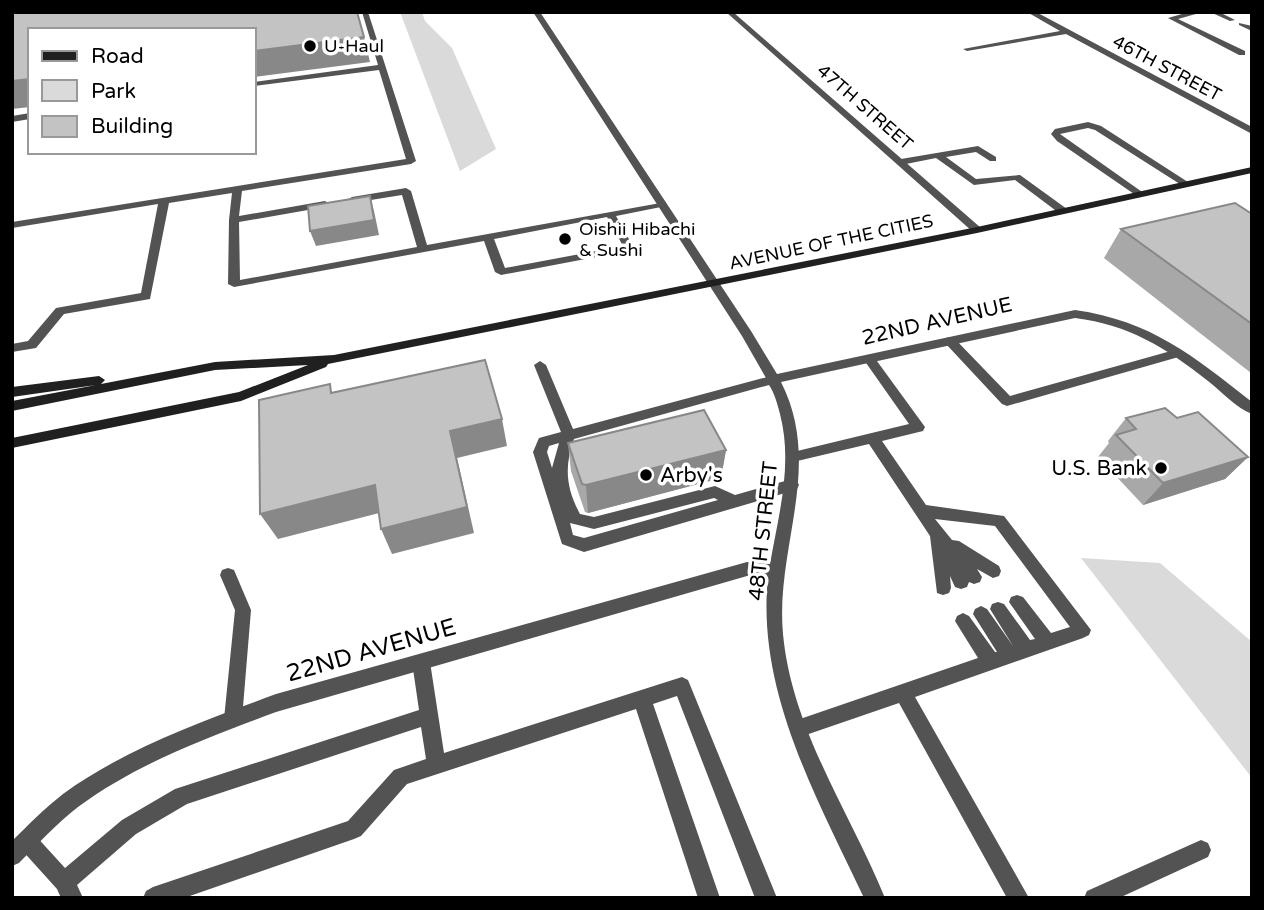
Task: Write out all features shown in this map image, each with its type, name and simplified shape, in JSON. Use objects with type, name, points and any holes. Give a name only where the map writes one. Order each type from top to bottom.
[{"type":"main road","name":"AVENUE OF THE CITIES","points":[[12,406],[215,366],[334,359],[977,230],[1252,170]]},
{"type":"main road","name":"AVENUE OF THE CITIES","points":[[12,443],[241,396],[334,359]]},
{"type":"main road","points":[[12,392],[215,366]]},
{"type":"street","points":[[12,225],[411,161],[365,12]]},
{"type":"street","name":"48TH STREET","points":[[536,12],[753,344],[790,426],[792,485],[774,601],[783,674],[808,754],[875,898]]},
{"type":"street","name":"47TH STREET","points":[[729,12],[977,230]]},
{"type":"street","name":"46TH STREET","points":[[1030,12],[1252,131]]},
{"type":"street","points":[[1200,12],[1171,18],[1242,52]]},
{"type":"street","points":[[1213,12],[1232,20]]},
{"type":"street","points":[[1241,24],[1251,28]]},
{"type":"street","points":[[967,49],[1066,32]]},
{"type":"street","points":[[256,84],[382,67]]},
{"type":"street","points":[[1140,194],[1055,134],[1058,131],[1088,125],[1098,128],[1186,184]]},
{"type":"street","points":[[901,162],[973,149],[982,151],[993,159]]},
{"type":"street","points":[[937,155],[974,182],[1013,174],[1063,211]]},
{"type":"street","points":[[237,190],[234,284],[662,204]]},
{"type":"street","points":[[234,219],[406,191],[423,249]]},
{"type":"street","points":[[12,348],[32,345],[60,311],[146,296],[164,201]]},
{"type":"street","points":[[488,237],[501,272],[629,248],[610,214]]},
{"type":"street","name":"22ND AVENUE","points":[[733,501],[583,545],[567,539],[540,452],[544,442],[771,380],[1075,314],[1134,326],[1178,353]]},
{"type":"street","points":[[950,341],[1007,401],[1178,353],[1252,409]]},
{"type":"street","points":[[793,457],[918,427],[870,360]]},
{"type":"street","points":[[540,365],[569,435],[559,458],[557,474],[575,519],[594,523],[715,492],[733,501],[792,485]]},
{"type":"street","points":[[873,439],[967,579]]},
{"type":"street","points":[[800,727],[1083,630],[999,520],[922,511]]},
{"type":"street","points":[[938,536],[993,571]]},
{"type":"street","points":[[938,536],[943,588]]},
{"type":"street","name":"22ND AVENUE","points":[[20,849],[78,795],[160,749],[233,719],[747,569],[778,570]]},
{"type":"street","points":[[228,575],[243,610],[233,719]]},
{"type":"street","points":[[1017,602],[1048,643]]},
{"type":"street","points":[[998,609],[1018,653]]},
{"type":"street","points":[[981,614],[1018,653]]},
{"type":"street","points":[[963,621],[991,662]]},
{"type":"street","points":[[421,662],[436,765]]},
{"type":"street","points":[[153,898],[354,829],[401,777],[682,685],[766,898]]},
{"type":"street","points":[[903,693],[1019,898]]},
{"type":"street","points":[[642,699],[709,898]]},
{"type":"street","points":[[20,849],[69,890],[129,827],[182,796],[428,716]]},
{"type":"street","points":[[1094,898],[1201,850]]},
{"type":"green space","points":[[400,12],[422,12],[425,21],[452,48],[496,149],[460,171]]},
{"type":"green space","points":[[1081,558],[1160,563],[1252,642],[1252,778]]},
{"type":"building","points":[[12,12],[357,12],[364,37],[256,51],[256,28],[28,28],[28,79],[12,81]]},
{"type":"building","points":[[370,196],[374,220],[310,231],[308,206]]},
{"type":"building","points":[[1235,203],[1252,214],[1252,324],[1121,229]]},
{"type":"building","points":[[485,360],[502,419],[450,431],[467,507],[381,529],[375,485],[260,514],[259,400],[330,384],[331,393]]},
{"type":"building","points":[[1165,408],[1177,418],[1198,412],[1248,457],[1163,483],[1116,435],[1136,429],[1126,418]]},
{"type":"building","points":[[704,410],[726,450],[582,484],[568,443]]},
{"type":"place","name":"U-Haul","points":[[310,46]]},
{"type":"place","name":"Oishii Hibachi & Sushi","points":[[565,239]]},
{"type":"place","name":"U.S. Bank","points":[[1161,468]]},
{"type":"place","name":"Arby's","points":[[646,475]]}]
